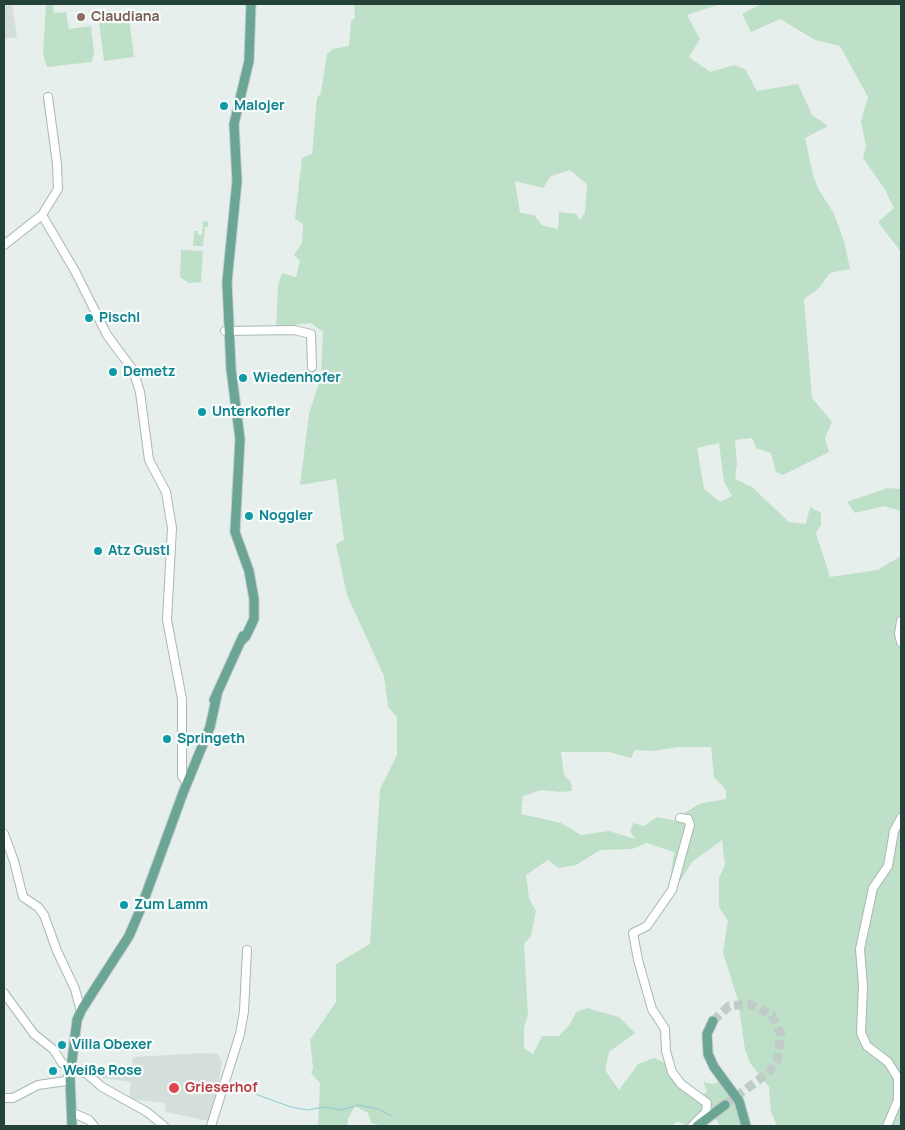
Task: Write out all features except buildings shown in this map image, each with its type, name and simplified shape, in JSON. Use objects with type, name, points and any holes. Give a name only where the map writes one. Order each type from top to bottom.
[{"type":"main road","points":[[72,1126],[71,1070],[76,1029],[81,1012],[133,927],[191,772],[210,727],[217,695],[242,640],[254,619],[249,571],[235,532],[234,519],[240,477],[240,439],[227,331],[228,266],[237,182],[234,124],[249,61],[251,4]]},
{"type":"main road","points":[[714,1021],[707,1034],[708,1054],[714,1067],[739,1101],[746,1126]]},
{"type":"main road","points":[[698,1126],[725,1105]]},
{"type":"street","points":[[4,245],[42,215],[58,189],[57,164],[48,97]]},
{"type":"street","points":[[42,215],[75,271],[107,335],[133,370],[140,392],[148,460],[166,492],[172,528],[166,606],[182,699],[182,776],[187,783]]},
{"type":"street","points":[[227,331],[294,330],[311,334],[312,367]]},
{"type":"street","points":[[901,621],[899,634],[901,642]]},
{"type":"street","points":[[680,818],[687,818],[690,823],[672,890],[647,926],[633,932],[638,960],[652,1009],[665,1029],[666,1051],[672,1072],[681,1084],[708,1103],[706,1112],[692,1126]]},
{"type":"street","points":[[887,1126],[898,1100],[898,1078],[888,1062],[867,1046],[861,1033],[863,986],[860,949],[873,888],[888,866],[894,831],[901,818]]},
{"type":"street","points":[[4,834],[23,897],[38,907],[44,915],[57,951],[75,989],[81,1012]]},
{"type":"street","points":[[211,1126],[240,1034],[244,1011],[248,950]]},
{"type":"street","points":[[4,993],[34,1034],[54,1050],[62,1063],[71,1070],[87,1074],[102,1087],[147,1112],[164,1126]]},
{"type":"street","points":[[4,1098],[13,1098],[38,1085],[66,1081],[71,1070]]},
{"type":"street","points":[[71,1112],[89,1120],[94,1126]]},
{"type":"shaded area","points":[[4,4],[12,4],[17,37],[4,39]]},
{"type":"shaded area","name":"Grieserhof","points":[[218,1054],[222,1062],[217,1094],[208,1121],[166,1112],[165,1103],[129,1099],[131,1082],[95,1077],[96,1072],[130,1077],[133,1057]]},
{"type":"green space","points":[[46,4],[53,4],[54,13],[66,12],[69,29],[91,26],[94,53],[92,62],[47,67],[43,54]]},
{"type":"green space","points":[[354,4],[721,4],[687,15],[700,39],[689,57],[710,72],[734,65],[745,69],[757,91],[798,84],[812,115],[828,126],[805,138],[813,175],[819,190],[834,214],[844,241],[850,269],[830,273],[819,288],[804,299],[812,398],[832,422],[825,438],[829,452],[783,475],[776,472],[771,453],[756,448],[752,438],[735,440],[737,464],[735,479],[752,487],[789,522],[806,524],[810,507],[821,513],[821,525],[816,533],[830,577],[877,570],[901,556],[901,1126],[777,1126],[771,1112],[769,1087],[750,1063],[745,1050],[738,1000],[723,953],[728,921],[719,907],[719,878],[725,865],[722,840],[692,862],[674,891],[669,889],[674,852],[647,843],[632,849],[600,850],[576,865],[558,868],[548,860],[526,875],[529,898],[536,911],[531,936],[524,944],[528,1015],[524,1027],[524,1048],[533,1054],[542,1036],[559,1036],[570,1024],[576,1012],[587,1008],[619,1017],[635,1033],[609,1052],[605,1070],[619,1090],[638,1064],[654,1058],[666,1063],[672,1079],[701,1098],[707,1091],[703,1082],[714,1084],[719,1081],[734,1102],[737,1113],[741,1114],[743,1126],[720,1126],[716,1119],[688,1126],[679,1122],[674,1123],[673,1126],[384,1126],[371,1123],[368,1113],[355,1106],[348,1119],[347,1126],[318,1126],[320,1083],[311,1073],[313,1068],[310,1040],[336,1002],[336,964],[370,944],[380,789],[397,755],[397,717],[388,707],[384,676],[347,595],[336,544],[344,540],[336,479],[300,485],[309,414],[321,376],[323,332],[311,323],[276,327],[278,286],[282,273],[296,277],[300,261],[294,255],[302,243],[303,224],[295,219],[302,158],[312,154],[317,98],[321,93],[327,54],[333,49],[349,46],[351,21],[355,18]],"holes":[[[570,170],[587,184],[585,213],[580,220],[576,214],[559,212],[558,229],[542,225],[534,215],[520,213],[515,181],[543,188],[551,176]],[[719,443],[724,482],[732,496],[720,502],[704,489],[697,448]],[[679,747],[711,747],[714,777],[726,790],[726,799],[699,804],[681,815],[677,821],[657,817],[644,826],[633,823],[630,831],[635,839],[609,831],[581,835],[561,823],[521,814],[523,796],[541,790],[572,791],[571,782],[564,775],[561,752],[609,752],[631,758],[635,750],[651,751]]]},
{"type":"green space","points":[[761,4],[901,4],[901,252],[878,222],[894,208],[884,188],[863,158],[866,147],[861,121],[868,97],[840,46],[815,40],[780,19],[751,32],[742,14]]},
{"type":"green space","points":[[129,18],[134,57],[104,61],[99,22]]},
{"type":"green space","points":[[203,221],[208,222],[208,227],[205,227],[203,246],[193,246],[194,231],[198,231],[198,235],[202,235]]},
{"type":"green space","points":[[181,250],[203,251],[201,282],[189,283],[180,277]]},
{"type":"green space","points":[[887,488],[901,489],[901,511],[884,506],[855,513],[847,502]]},
{"type":"waterway","points":[[242,1086],[258,1095],[291,1107],[307,1110],[325,1107],[341,1110],[359,1105],[378,1109],[391,1116]]},
{"type":"tunnel","points":[[713,1021],[729,1006],[749,1004],[772,1015],[781,1035],[777,1062],[769,1072],[725,1105]]},
{"type":"place","name":"Claudiana","points":[[81,17]]},
{"type":"place","name":"Malojer","points":[[224,106]]},
{"type":"place","name":"Pischl","points":[[89,318]]},
{"type":"place","name":"Demetz","points":[[113,372]]},
{"type":"place","name":"Wiedenhofer","points":[[243,378]]},
{"type":"place","name":"Unterkofler","points":[[202,412]]},
{"type":"place","name":"Noggler","points":[[249,516]]},
{"type":"place","name":"Atz Gustl","points":[[98,551]]},
{"type":"place","name":"Springeth","points":[[167,739]]},
{"type":"place","name":"Zum Lamm","points":[[124,905]]},
{"type":"place","name":"Villa Obexer","points":[[62,1045]]},
{"type":"place","name":"Weiße Rose","points":[[53,1071]]},
{"type":"place","name":"Grieserhof","points":[[174,1088]]}]
